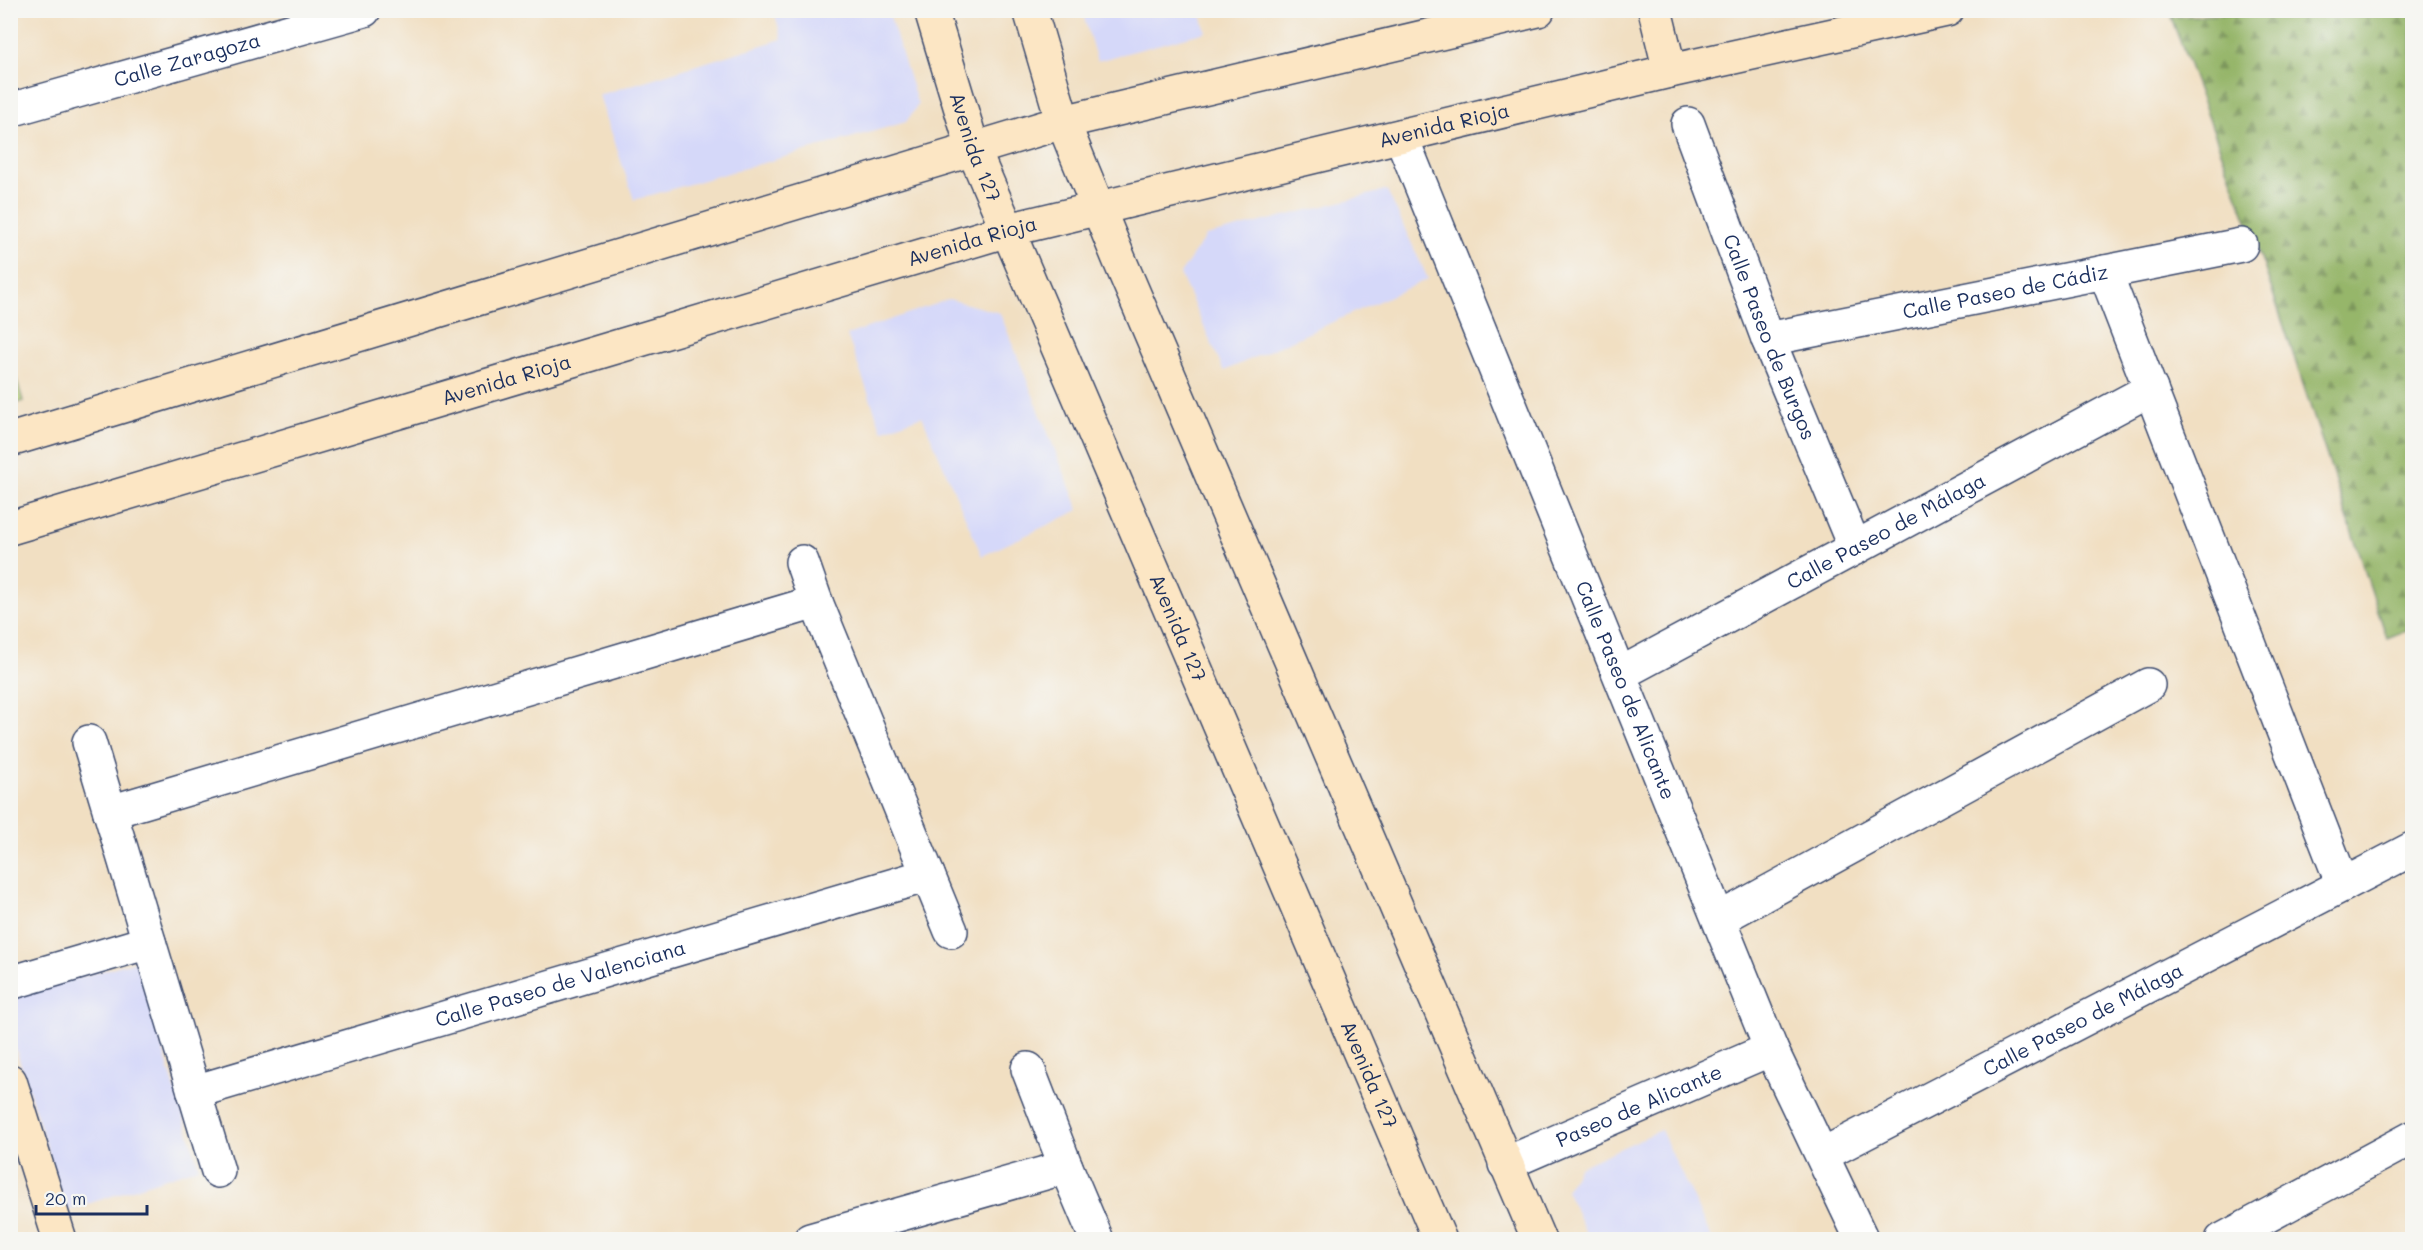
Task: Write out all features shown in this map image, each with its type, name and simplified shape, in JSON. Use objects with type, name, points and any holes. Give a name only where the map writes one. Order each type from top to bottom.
[{"type":"main road","name":"Avenida 127","points":[[931,10],[973,149],[1440,1239]]},
{"type":"main road","points":[[1030,10],[1063,122],[1098,207],[1539,1239]]},
{"type":"main road","points":[[10,440],[1063,122],[1538,10]]},
{"type":"main road","points":[[1655,10],[1670,71]]},
{"type":"main road","name":"Avenida Rioja","points":[[10,528],[1008,230],[1670,71],[1947,10]]},
{"type":"main road","points":[[10,1081],[60,1239]]},
{"type":"street","name":"Calle Zaragoza","points":[[10,110],[364,10]]},
{"type":"street","name":"Calle Paseo de Burgos","points":[[1688,124],[1768,339],[1855,548]]},
{"type":"street","name":"Calle Paseo de Alicante","points":[[1401,136],[1772,1049],[1862,1239]]},
{"type":"street","name":"Calle Paseo de Cádiz","points":[[1768,339],[2241,245]]},
{"type":"street","points":[[2104,272],[2343,885]]},
{"type":"street","name":"Calle Paseo de Málaga","points":[[1620,674],[2151,389]]},
{"type":"street","points":[[802,562],[816,602],[951,931]]},
{"type":"street","points":[[110,812],[816,602]]},
{"type":"street","points":[[1719,919],[2148,686]]},
{"type":"street","points":[[89,742],[218,1171]]},
{"type":"street","name":"Calle Paseo de Málaga","points":[[1822,1155],[2412,849]]},
{"type":"street","name":"Calle Paseo de Valenciana","points":[[194,1092],[928,875]]},
{"type":"street","points":[[10,983],[149,942]]},
{"type":"street","name":"Paseo de Alicante","points":[[1505,1164],[1772,1049]]},
{"type":"street","points":[[1028,1069],[1097,1239]]},
{"type":"street","points":[[2222,1239],[2412,1138]]},
{"type":"street","points":[[810,1239],[1066,1167]]},
{"type":"shaded area","points":[[888,10],[918,105],[906,122],[634,200],[599,95],[782,39],[774,11]]},
{"type":"shaded area","points":[[1082,11],[1200,11],[1206,32],[1097,61]]},
{"type":"shaded area","points":[[1387,190],[1428,279],[1224,371],[1180,274],[1206,236]]},
{"type":"shaded area","points":[[949,299],[1000,313],[1079,510],[982,556],[922,416],[882,431],[847,335]]},
{"type":"shaded area","points":[[136,961],[199,1167],[67,1211],[11,1034],[10,1011],[17,995]]},
{"type":"shaded area","points":[[1661,1130],[1712,1239],[1589,1239],[1566,1190],[1579,1167]]},
{"type":"green space","points":[[2296,11],[2412,11],[2412,628],[2387,638],[2264,266],[2171,17]]},
{"type":"green space","points":[[11,362],[23,401],[10,405]]}]
